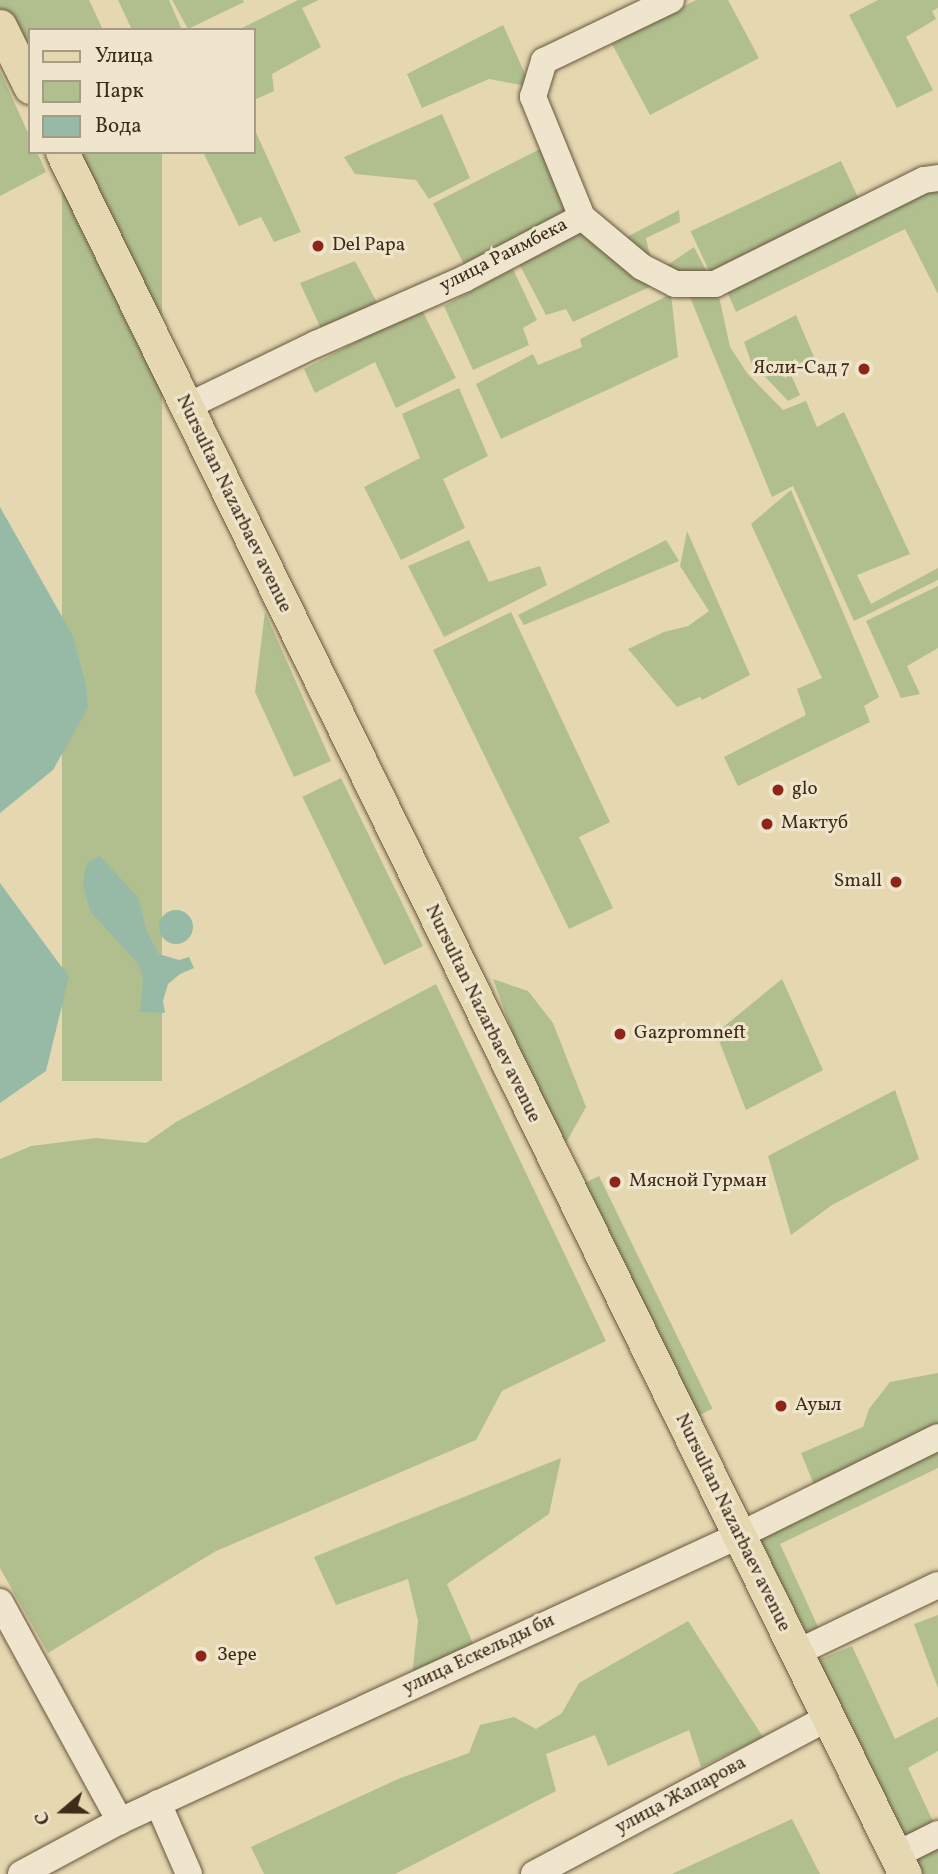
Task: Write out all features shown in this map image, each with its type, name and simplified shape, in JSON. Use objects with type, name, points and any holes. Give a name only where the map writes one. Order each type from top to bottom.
[{"type":"main road","points":[[0,26],[28,83]]},
{"type":"main road","name":"Nursultan Nazarbaev avenue","points":[[63,154],[901,1864]]},
{"type":"street","name":"улица Раимбека","points":[[186,407],[316,344],[464,279],[582,217],[533,97],[544,61],[671,0]]},
{"type":"street","points":[[582,217],[642,267],[675,284],[715,284],[924,180],[938,178]]},
{"type":"street","name":"улица Ескельды би","points":[[20,1874],[158,1802],[738,1536],[938,1437]]},
{"type":"street","points":[[796,1653],[938,1585]]},
{"type":"street","points":[[0,1602],[120,1821]]},
{"type":"street","name":"улица Жапарова","points":[[534,1874],[828,1718]]},
{"type":"street","points":[[158,1802],[189,1874]]},
{"type":"street","points":[[901,1864],[938,1834]]},
{"type":"green space","points":[[0,0],[89,0],[102,28],[28,28],[28,83],[0,26]]},
{"type":"green space","points":[[118,0],[169,0],[181,28],[131,28]]},
{"type":"green space","points":[[172,0],[244,2],[190,28],[187,28]]},
{"type":"green space","points":[[298,0],[319,0],[302,8],[321,47],[272,74],[274,91],[256,99],[256,28],[242,28]]},
{"type":"green space","points":[[696,0],[728,0],[759,58],[650,115],[612,44]]},
{"type":"green space","points":[[878,0],[938,0],[938,8],[932,11],[936,19],[906,37],[933,90],[897,108],[849,15]]},
{"type":"green space","points":[[503,25],[531,87],[489,79],[422,108],[407,74]]},
{"type":"green space","points":[[0,71],[28,133],[28,154],[38,154],[46,172],[0,196]]},
{"type":"green space","points":[[442,114],[470,178],[429,199],[416,180],[355,174],[344,157]]},
{"type":"green space","points":[[256,132],[301,232],[274,242],[261,217],[239,226],[204,154],[256,154]]},
{"type":"green space","points":[[540,149],[574,215],[467,269],[433,203]]},
{"type":"green space","points":[[62,154],[162,154],[162,1081],[62,1081]]},
{"type":"green space","points":[[841,161],[861,204],[710,274],[691,231]]},
{"type":"green space","points":[[938,186],[938,294],[905,229],[736,312],[725,287]]},
{"type":"green space","points":[[679,210],[680,222],[646,238],[652,265],[619,241]]},
{"type":"green space","points":[[580,225],[656,284],[573,322],[566,309],[546,315],[516,258]]},
{"type":"green space","points":[[694,247],[710,278],[659,271]]},
{"type":"green space","points":[[355,261],[383,314],[328,344],[300,283]]},
{"type":"green space","points":[[513,269],[537,320],[523,328],[529,345],[473,370],[444,306]]},
{"type":"green space","points":[[687,290],[719,296],[730,347],[747,373],[783,410],[806,401],[817,427],[844,412],[910,554],[857,575],[871,604],[938,568],[938,580],[854,621],[793,486],[772,497]]},
{"type":"green space","points":[[671,294],[678,357],[501,439],[476,384],[533,354],[538,365],[582,347],[580,339]]},
{"type":"green space","points":[[421,308],[456,378],[396,408],[375,362],[315,393],[304,369]]},
{"type":"green space","points":[[796,315],[814,357],[788,368],[800,395],[788,401],[751,362],[744,342]]},
{"type":"green space","points":[[459,388],[488,456],[443,479],[465,528],[401,560],[364,487],[420,458],[402,414]]},
{"type":"green space","points":[[791,490],[879,697],[864,706],[870,722],[738,786],[724,757],[806,715],[797,689],[822,678],[751,524]]},
{"type":"green space","points":[[687,531],[750,675],[702,700],[700,697],[677,707],[628,649],[664,632],[688,626],[709,611],[680,566]]},
{"type":"green space","points":[[469,540],[489,582],[540,566],[547,585],[444,637],[408,566]]},
{"type":"green space","points":[[666,540],[679,561],[524,625],[518,615]]},
{"type":"green space","points":[[938,586],[938,648],[907,666],[920,694],[901,698],[866,621]]},
{"type":"green space","points":[[265,612],[331,761],[294,777],[255,692]]},
{"type":"green space","points":[[511,612],[610,822],[579,837],[613,908],[569,929],[433,650]]},
{"type":"green space","points":[[341,778],[423,946],[384,965],[302,797]]},
{"type":"green space","points":[[493,979],[528,991],[553,1023],[586,1107],[558,1157]]},
{"type":"green space","points":[[782,979],[823,1070],[746,1110],[716,1033]]},
{"type":"green space","points":[[436,984],[606,1341],[502,1391],[476,1440],[216,1551],[48,1653],[0,1568],[0,1159],[31,1146],[96,1138],[146,1143],[176,1122]]},
{"type":"green space","points":[[895,1090],[919,1159],[832,1205],[791,1235],[768,1156]]},
{"type":"green space","points":[[599,1176],[713,1409],[688,1421],[575,1188]]},
{"type":"green space","points":[[938,1373],[938,1435],[817,1492],[801,1453],[863,1427],[869,1409],[890,1382]]},
{"type":"green space","points":[[938,1446],[938,1468],[780,1544],[820,1631],[797,1645],[747,1540]]},
{"type":"green space","points":[[561,1458],[549,1514],[447,1584],[475,1648],[412,1677],[418,1621],[408,1579],[336,1605],[314,1557]]},
{"type":"green space","points":[[938,1615],[938,1688],[914,1624]]},
{"type":"green space","points":[[688,1621],[763,1737],[701,1767],[689,1730],[608,1766],[595,1735],[546,1754],[556,1791],[395,1874],[264,1874],[251,1847],[398,1779],[469,1753],[480,1725],[514,1717],[536,1729],[562,1713],[579,1683]]},
{"type":"green space","points":[[852,1646],[895,1739],[938,1717],[938,1751],[908,1768],[938,1832],[938,1874],[910,1874],[809,1664]]},
{"type":"green space","points":[[792,1819],[820,1874],[672,1874]]},
{"type":"water","points":[[0,507],[73,636],[86,686],[88,708],[53,770],[0,813]]},
{"type":"water","points":[[100,856],[138,897],[147,932],[159,954],[179,960],[189,957],[194,968],[180,974],[168,984],[163,1001],[165,1013],[140,1012],[143,978],[139,965],[90,911],[83,885],[85,869],[88,862]]},
{"type":"water","points":[[0,883],[69,977],[46,1071],[0,1103]]},
{"type":"water","points":[[176,910],[188,915],[193,927],[188,939],[176,944],[164,939],[159,927],[164,915]]},
{"type":"place","name":"Del Papa","points":[[318,246]]},
{"type":"place","name":"Ясли-Сад 7","points":[[864,369]]},
{"type":"place","name":"glo","points":[[778,790]]},
{"type":"place","name":"Мактуб","points":[[767,824]]},
{"type":"place","name":"Small","points":[[896,882]]},
{"type":"place","name":"Gazpromneft","points":[[620,1034]]},
{"type":"place","name":"Мясной Гурман","points":[[615,1182]]},
{"type":"place","name":"Ауыл","points":[[781,1406]]},
{"type":"place","name":"Зере","points":[[201,1656]]}]
